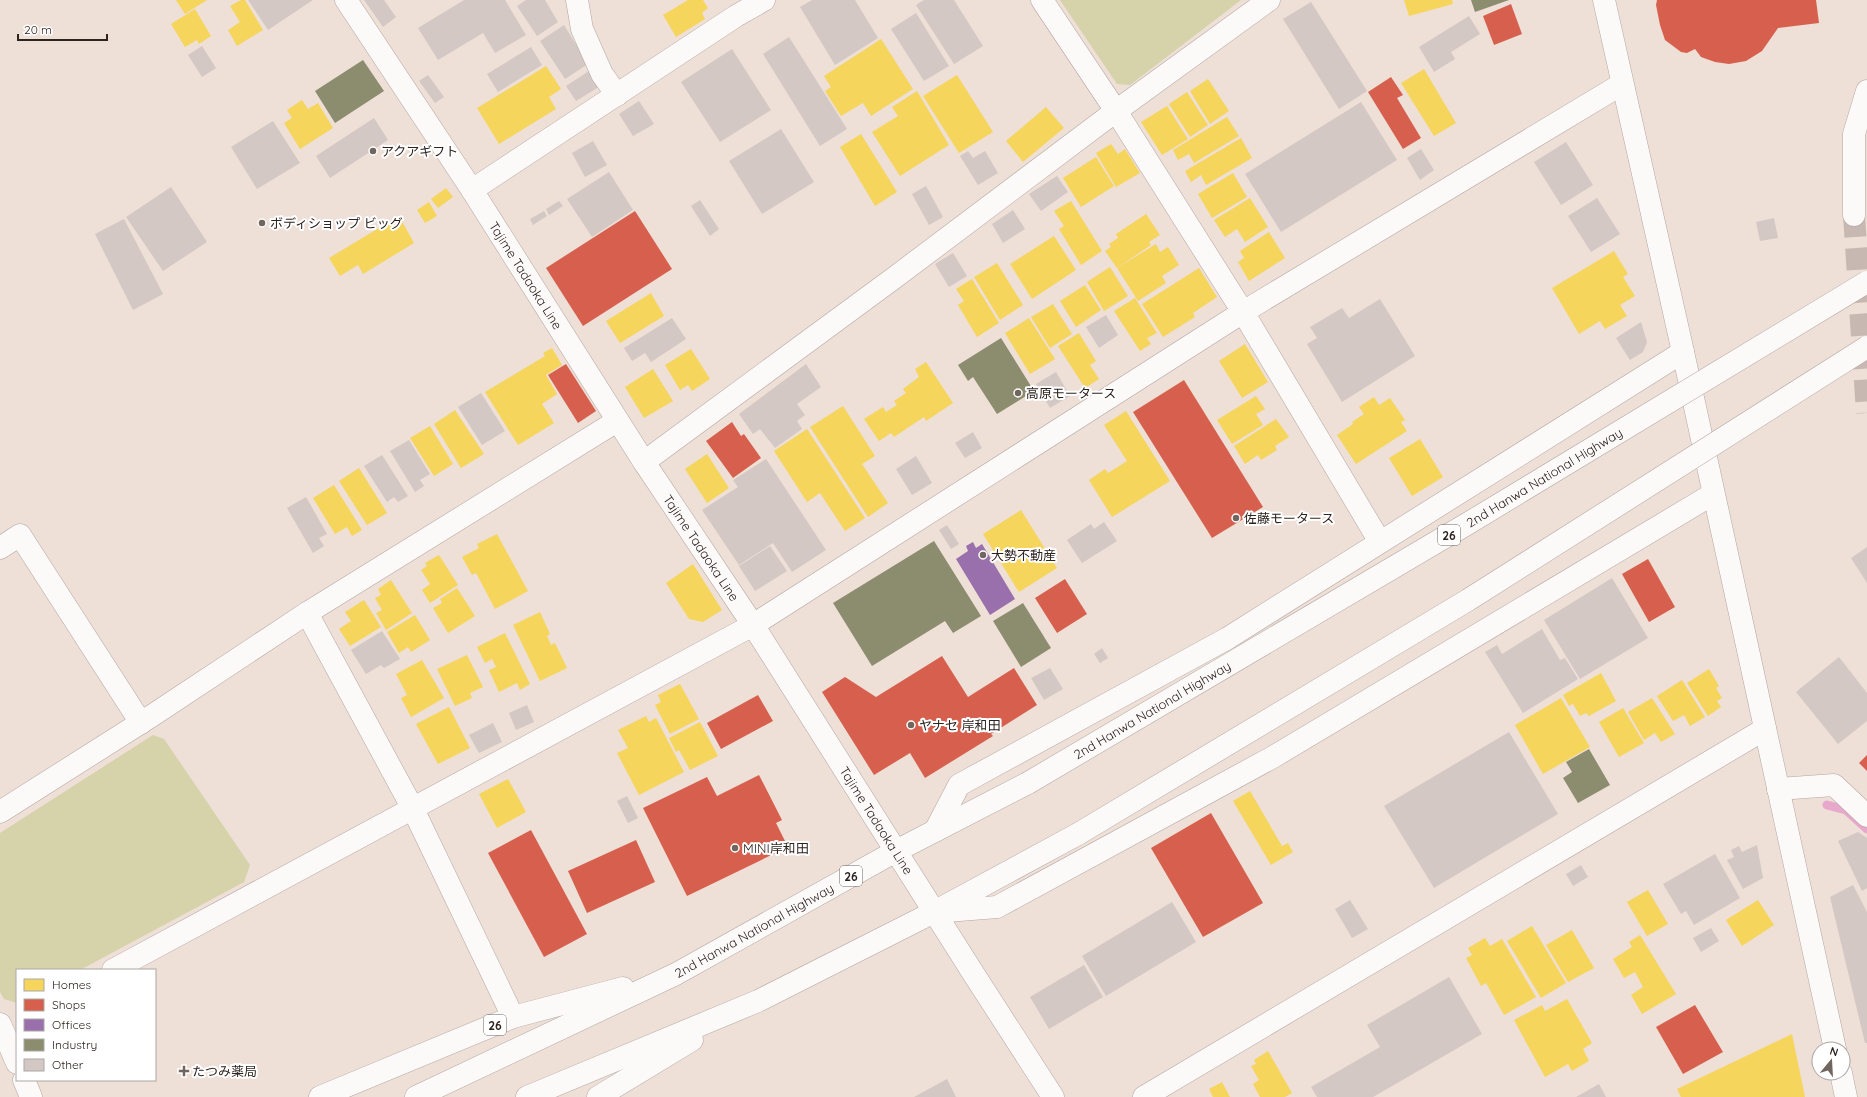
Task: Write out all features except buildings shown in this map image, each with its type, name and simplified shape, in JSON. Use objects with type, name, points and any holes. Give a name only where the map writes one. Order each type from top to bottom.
[{"type":"main road","name":"Tajime Tadaoka Line","points":[[346,0],[472,190],[644,462],[753,625],[1053,1097]]},
{"type":"main road","points":[[577,0],[582,29],[602,74],[617,95]]},
{"type":"main road","points":[[472,190],[617,95],[731,8],[764,0]]},
{"type":"main road","points":[[1042,0],[1116,111],[1243,312],[1380,542]]},
{"type":"main road","points":[[644,462],[894,278],[1116,111],[1269,0]]},
{"type":"main road","points":[[1604,0],[1683,352],[1833,1041]]},
{"type":"main road","points":[[115,969],[753,625],[1243,312],[1622,84]]},
{"type":"main road","points":[[1854,214],[1854,134],[1867,91]]},
{"type":"main road","name":"2nd Hanwa National Highway","points":[[416,1097],[676,974],[896,850],[1028,783],[1467,524],[1867,282]]},
{"type":"main road","points":[[598,1097],[758,1001],[934,912],[1078,834],[1468,600],[1867,347]]},
{"type":"main road","name":"26","points":[[935,831],[959,786],[1228,638],[1683,352]]},
{"type":"main road","points":[[0,812],[141,723],[307,613],[618,421]]},
{"type":"main road","points":[[934,912],[997,907],[1273,758],[1713,494]]},
{"type":"main road","points":[[0,548],[20,535],[141,723]]},
{"type":"main road","points":[[307,613],[413,809],[513,1017]]},
{"type":"main road","points":[[1144,1097],[1765,729]]},
{"type":"main road","points":[[1778,789],[1834,785],[1867,816]]},
{"type":"main road","name":"26","points":[[320,1097],[513,1017],[676,974]]},
{"type":"main road","points":[[527,1097],[758,1001]]},
{"type":"main road","points":[[5,1026],[16,1060]]},
{"type":"main road","points":[[24,1081],[31,1097]]},
{"type":"main road","points":[[1843,1081],[1846,1097]]},
{"type":"shaded area","points":[[1060,0],[1241,0],[1130,85],[1117,84]]},
{"type":"shaded area","points":[[153,735],[164,739],[250,865],[244,882],[82,969],[16,969],[16,1003],[4,999],[0,992],[0,833]]},
{"type":"waterway","points":[[1827,805],[1846,810],[1867,829]]},
{"type":"tunnel","points":[[1854,215],[1867,413]]},
{"type":"place","name":"アクアギフト","points":[[373,151]]},
{"type":"place","name":"ボディショップ ビッグ","points":[[262,223]]},
{"type":"place","name":"高原モータース","points":[[1018,393]]},
{"type":"place","name":"佐藤モータース","points":[[1236,518]]},
{"type":"place","name":"大勢不動産","points":[[983,555]]},
{"type":"place","name":"ヤナセ 岸和田","points":[[911,725]]},
{"type":"place","name":"MINI岸和田","points":[[735,848]]},
{"type":"place","name":"たつみ薬局","points":[[184,1071]]}]
